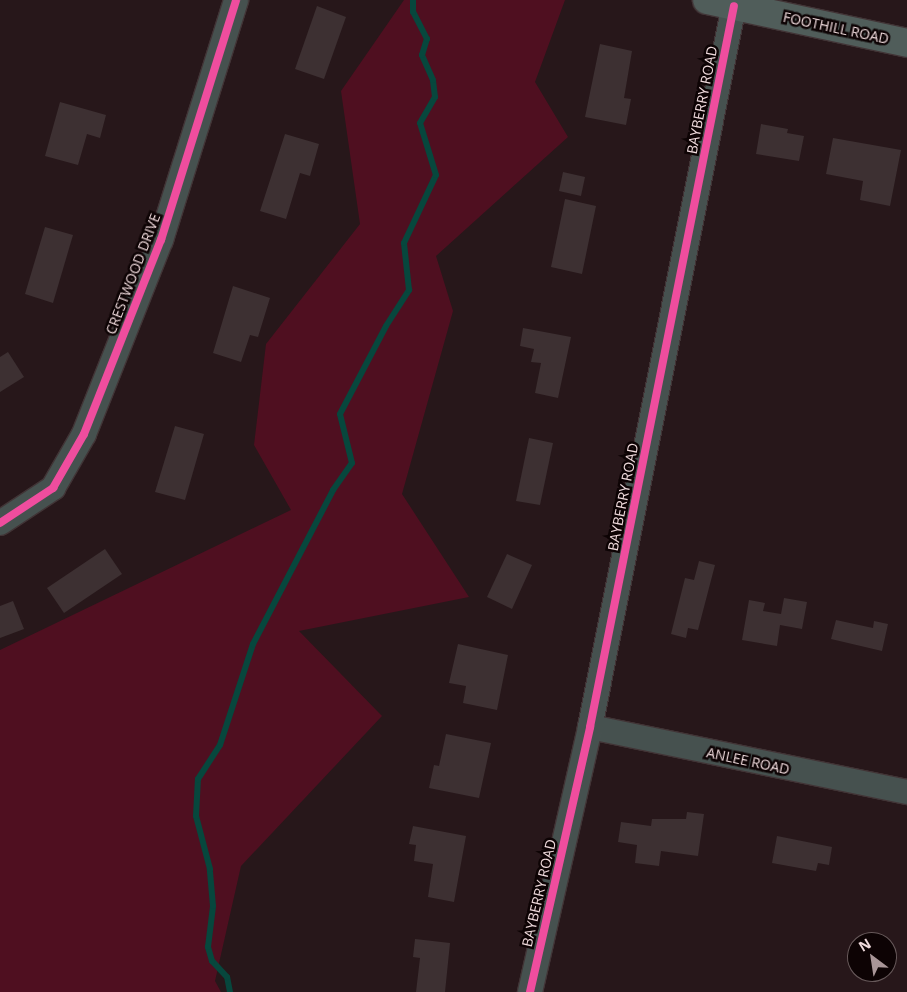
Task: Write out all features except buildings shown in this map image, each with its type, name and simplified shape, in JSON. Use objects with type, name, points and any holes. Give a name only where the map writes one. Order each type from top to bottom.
[{"type":"street","name":"CRESTWOOD DRIVE","points":[[0,523],[54,488],[84,434],[161,240],[236,0]]},
{"type":"street","name":"FOOTHILL ROAD","points":[[706,0],[907,42]]},
{"type":"street","name":"BAYBERRY ROAD","points":[[530,992],[590,727],[734,6]]},
{"type":"street","name":"ANLEE ROAD","points":[[590,727],[907,792]]},
{"type":"shaded area","points":[[404,0],[565,0],[535,82],[568,137],[436,256],[453,311],[402,494],[469,597],[299,631],[382,716],[241,866],[215,981],[221,992],[0,992],[0,650],[291,510],[254,445],[266,344],[360,224],[341,91]]},
{"type":"waterway","points":[[230,992],[227,977],[212,961],[208,947],[213,906],[210,869],[196,816],[198,779],[220,745],[253,644],[333,490],[352,463],[340,414],[386,326],[409,290],[404,243],[436,175],[420,123],[435,97],[433,80],[422,55],[427,39],[413,12],[413,0]]},
{"type":"cycle path","points":[[0,523],[53,488],[84,434],[161,240],[236,0]]},
{"type":"cycle path","points":[[530,992],[590,727],[734,6]]}]
